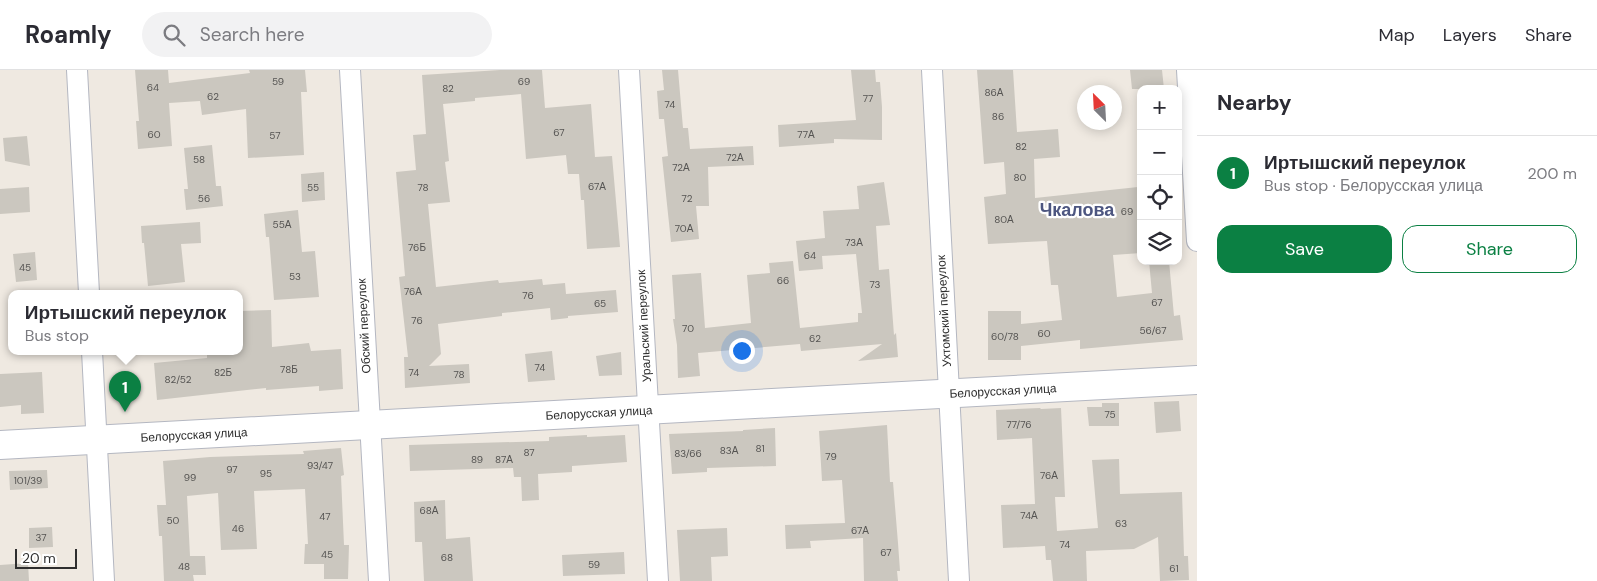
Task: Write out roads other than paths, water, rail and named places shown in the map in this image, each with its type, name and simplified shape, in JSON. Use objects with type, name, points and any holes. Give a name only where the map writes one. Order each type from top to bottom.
[{"type":"main road","name":"Белорусская улица","points":[[0,445],[1197,380]]},
{"type":"street","points":[[77,70],[89,290]]},
{"type":"street","name":"Обский переулок","points":[[350,70],[379,581]]},
{"type":"street","name":"Уральский переулок","points":[[629,70],[658,581]]},
{"type":"street","name":"Ухтомский переулок","points":[[932,70],[959,581]]},
{"type":"street","points":[[1186,70],[1197,241]]},
{"type":"street","points":[[92,355],[104,581]]},
{"type":"place","name":"Иртышский переулок","points":[[125,412]]},
{"type":"district","name":"Чкалова","points":[[1077,210]]}]
